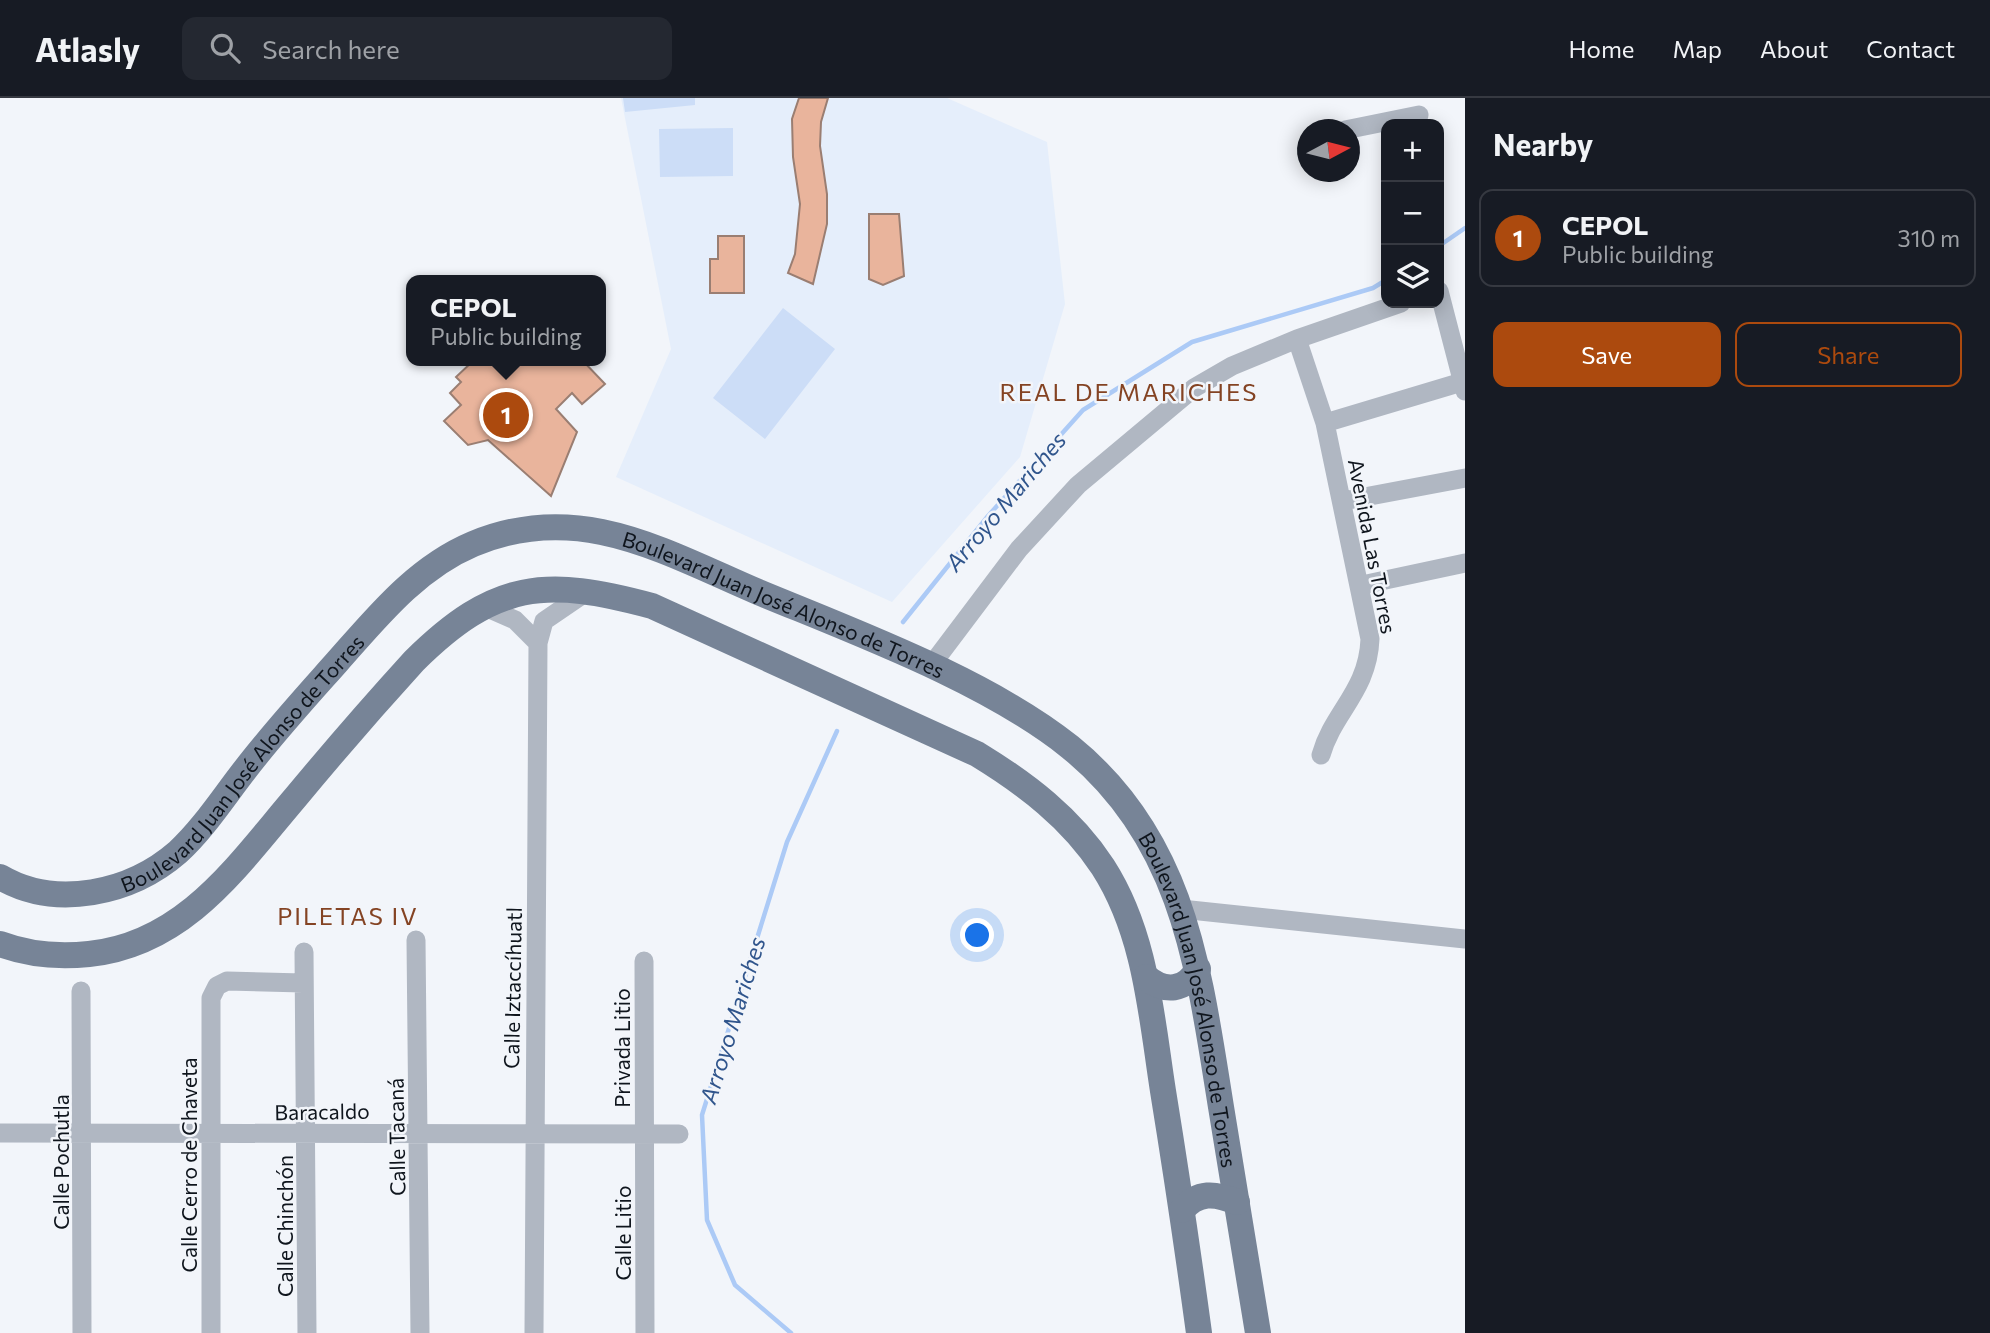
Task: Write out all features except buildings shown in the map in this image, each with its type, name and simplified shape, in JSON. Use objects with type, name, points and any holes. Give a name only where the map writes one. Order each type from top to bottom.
[{"type":"main road","name":"Boulevard Juan José Alonso de Torres","points":[[0,877],[31,891],[80,894],[120,885],[162,864],[191,839],[286,719],[400,594],[452,555],[512,532],[580,526],[626,536],[855,632],[981,691],[1042,727],[1111,785],[1143,829],[1166,871],[1181,909],[1198,969],[1258,1333]]},
{"type":"main road","name":"Boulevard Juan José Alonso de Torres","points":[[0,944],[27,952],[67,956],[110,951],[150,939],[191,914],[231,874],[414,661],[442,634],[483,606],[527,591],[560,588],[589,590],[652,606],[977,754],[1016,778],[1071,826],[1102,867],[1126,912],[1146,977],[1199,1333]]},
{"type":"main road","points":[[1146,977],[1155,984],[1172,988],[1188,982],[1198,969]]},
{"type":"main road","points":[[1182,1210],[1189,1202],[1208,1194],[1237,1202]]},
{"type":"street","points":[[1360,126],[1419,112]]},
{"type":"street","points":[[930,667],[1018,549],[1078,485],[1194,388],[1232,366],[1297,339],[1387,308]]},
{"type":"street","points":[[1325,423],[1464,385],[1444,308]]},
{"type":"street","name":"Avenida Las Torres","points":[[1297,339],[1325,423],[1362,585],[1370,639],[1368,659],[1353,698],[1327,735],[1321,755]]},
{"type":"street","points":[[1343,500],[1465,478]]},
{"type":"street","points":[[1362,585],[1465,563]]},
{"type":"street","name":"Calle Iztaccíhuatl","points":[[534,1333],[533,1132],[538,643],[544,621],[589,590]]},
{"type":"street","points":[[483,606],[515,620],[538,643]]},
{"type":"street","points":[[1181,909],[1465,938]]},
{"type":"street","name":"Calle Tacaná","points":[[416,940],[420,1333]]},
{"type":"street","name":"Calle Chinchón","points":[[304,952],[307,1333]]},
{"type":"street","name":"Privada Litio","points":[[644,961],[644,1134]]},
{"type":"street","name":"Calle Cerro de Chaveta","points":[[211,1333],[211,998],[217,986],[227,981],[303,983]]},
{"type":"street","name":"Calle Pochutla","points":[[82,991],[82,1333]]},
{"type":"street","name":"Baracaldo","points":[[0,1133],[679,1134]]},
{"type":"street","name":"Calle Litio","points":[[644,1134],[645,1333]]},
{"type":"shaded area","points":[[621,98],[947,98],[1047,142],[1065,304],[1020,457],[892,602],[616,477],[671,349]]},
{"type":"shaded area","points":[[623,98],[695,98],[695,105],[625,112]]},
{"type":"shaded area","points":[[733,128],[733,176],[660,177],[659,129]]},
{"type":"shaded area","points":[[783,308],[835,349],[765,439],[713,398]]},
{"type":"waterway","name":"Arroyo Mariches","points":[[1440,245],[1465,228]]},
{"type":"waterway","name":"Arroyo Mariches","points":[[903,622],[988,516],[1083,410],[1192,342],[1373,288],[1381,283]]},
{"type":"waterway","name":"Arroyo Mariches","points":[[791,1333],[735,1285],[707,1220],[702,1115],[787,842],[837,731]]},
{"type":"place","name":"CEPOL","points":[[506,415]]},
{"type":"district","name":"REAL DE MARICHES","points":[[1129,391]]},
{"type":"district","name":"PILETAS IV","points":[[348,915]]}]
